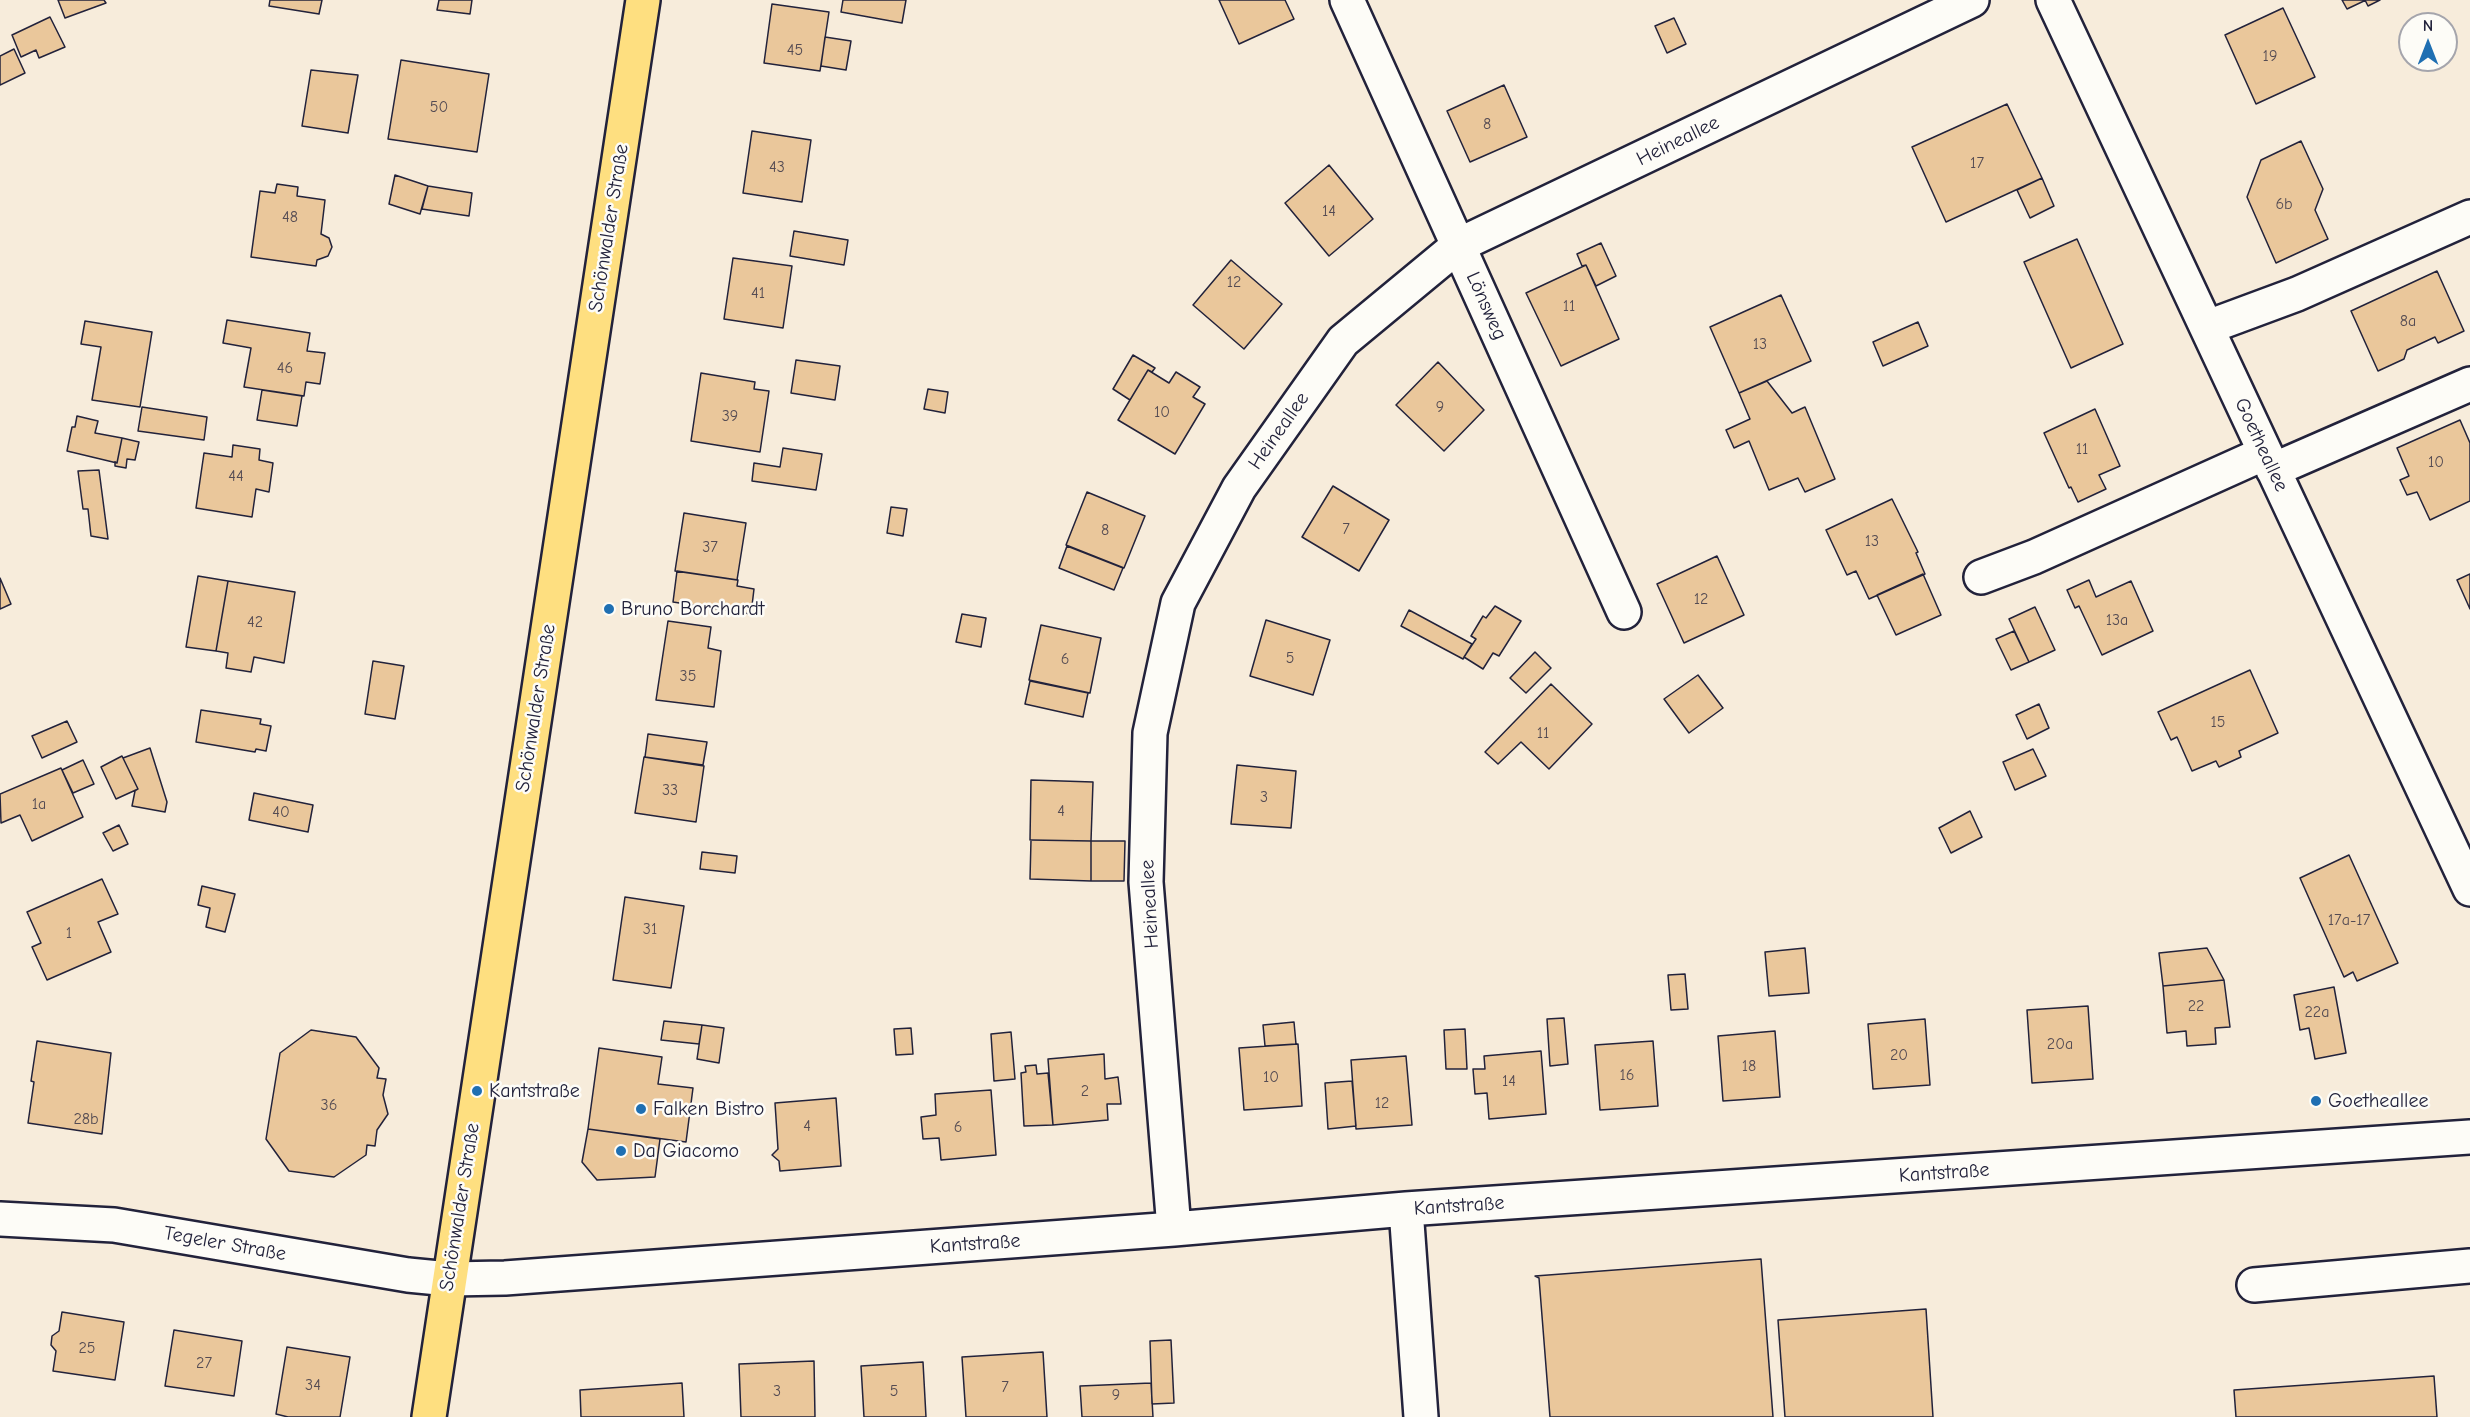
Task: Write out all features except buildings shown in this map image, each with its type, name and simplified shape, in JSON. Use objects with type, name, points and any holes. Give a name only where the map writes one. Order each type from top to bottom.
[{"type":"main road","name":"Schönwalder Straße","points":[[429,1417],[448,1279],[643,0]]},
{"type":"street","name":"Lönsweg","points":[[1347,0],[1624,612]]},
{"type":"street","name":"Heineallee","points":[[1174,1229],[1146,882],[1150,733],[1178,603],[1239,489],[1343,341],[1459,245],[1972,0]]},
{"type":"street","name":"Goetheallee","points":[[2054,0],[2470,889]]},
{"type":"street","points":[[2208,327],[2298,294],[2470,217]]},
{"type":"street","points":[[1981,577],[2269,461],[2470,384]]},
{"type":"street","name":"Kantstraße","points":[[448,1279],[505,1278],[1174,1229],[1406,1209],[2470,1137]]},
{"type":"street","points":[[1406,1209],[1421,1417]]},
{"type":"street","name":"Tegeler Straße","points":[[0,1219],[114,1225],[408,1275],[448,1279]]},
{"type":"street","points":[[2254,1285],[2470,1266]]},
{"type":"place","name":"Bruno Borchardt","points":[[609,609]]},
{"type":"place","name":"Kantstraße","points":[[477,1091]]},
{"type":"place","name":"Goetheallee","points":[[2316,1101]]},
{"type":"place","name":"Falken Bistro","points":[[641,1109]]},
{"type":"place","name":"Da Giacomo","points":[[621,1151]]}]
